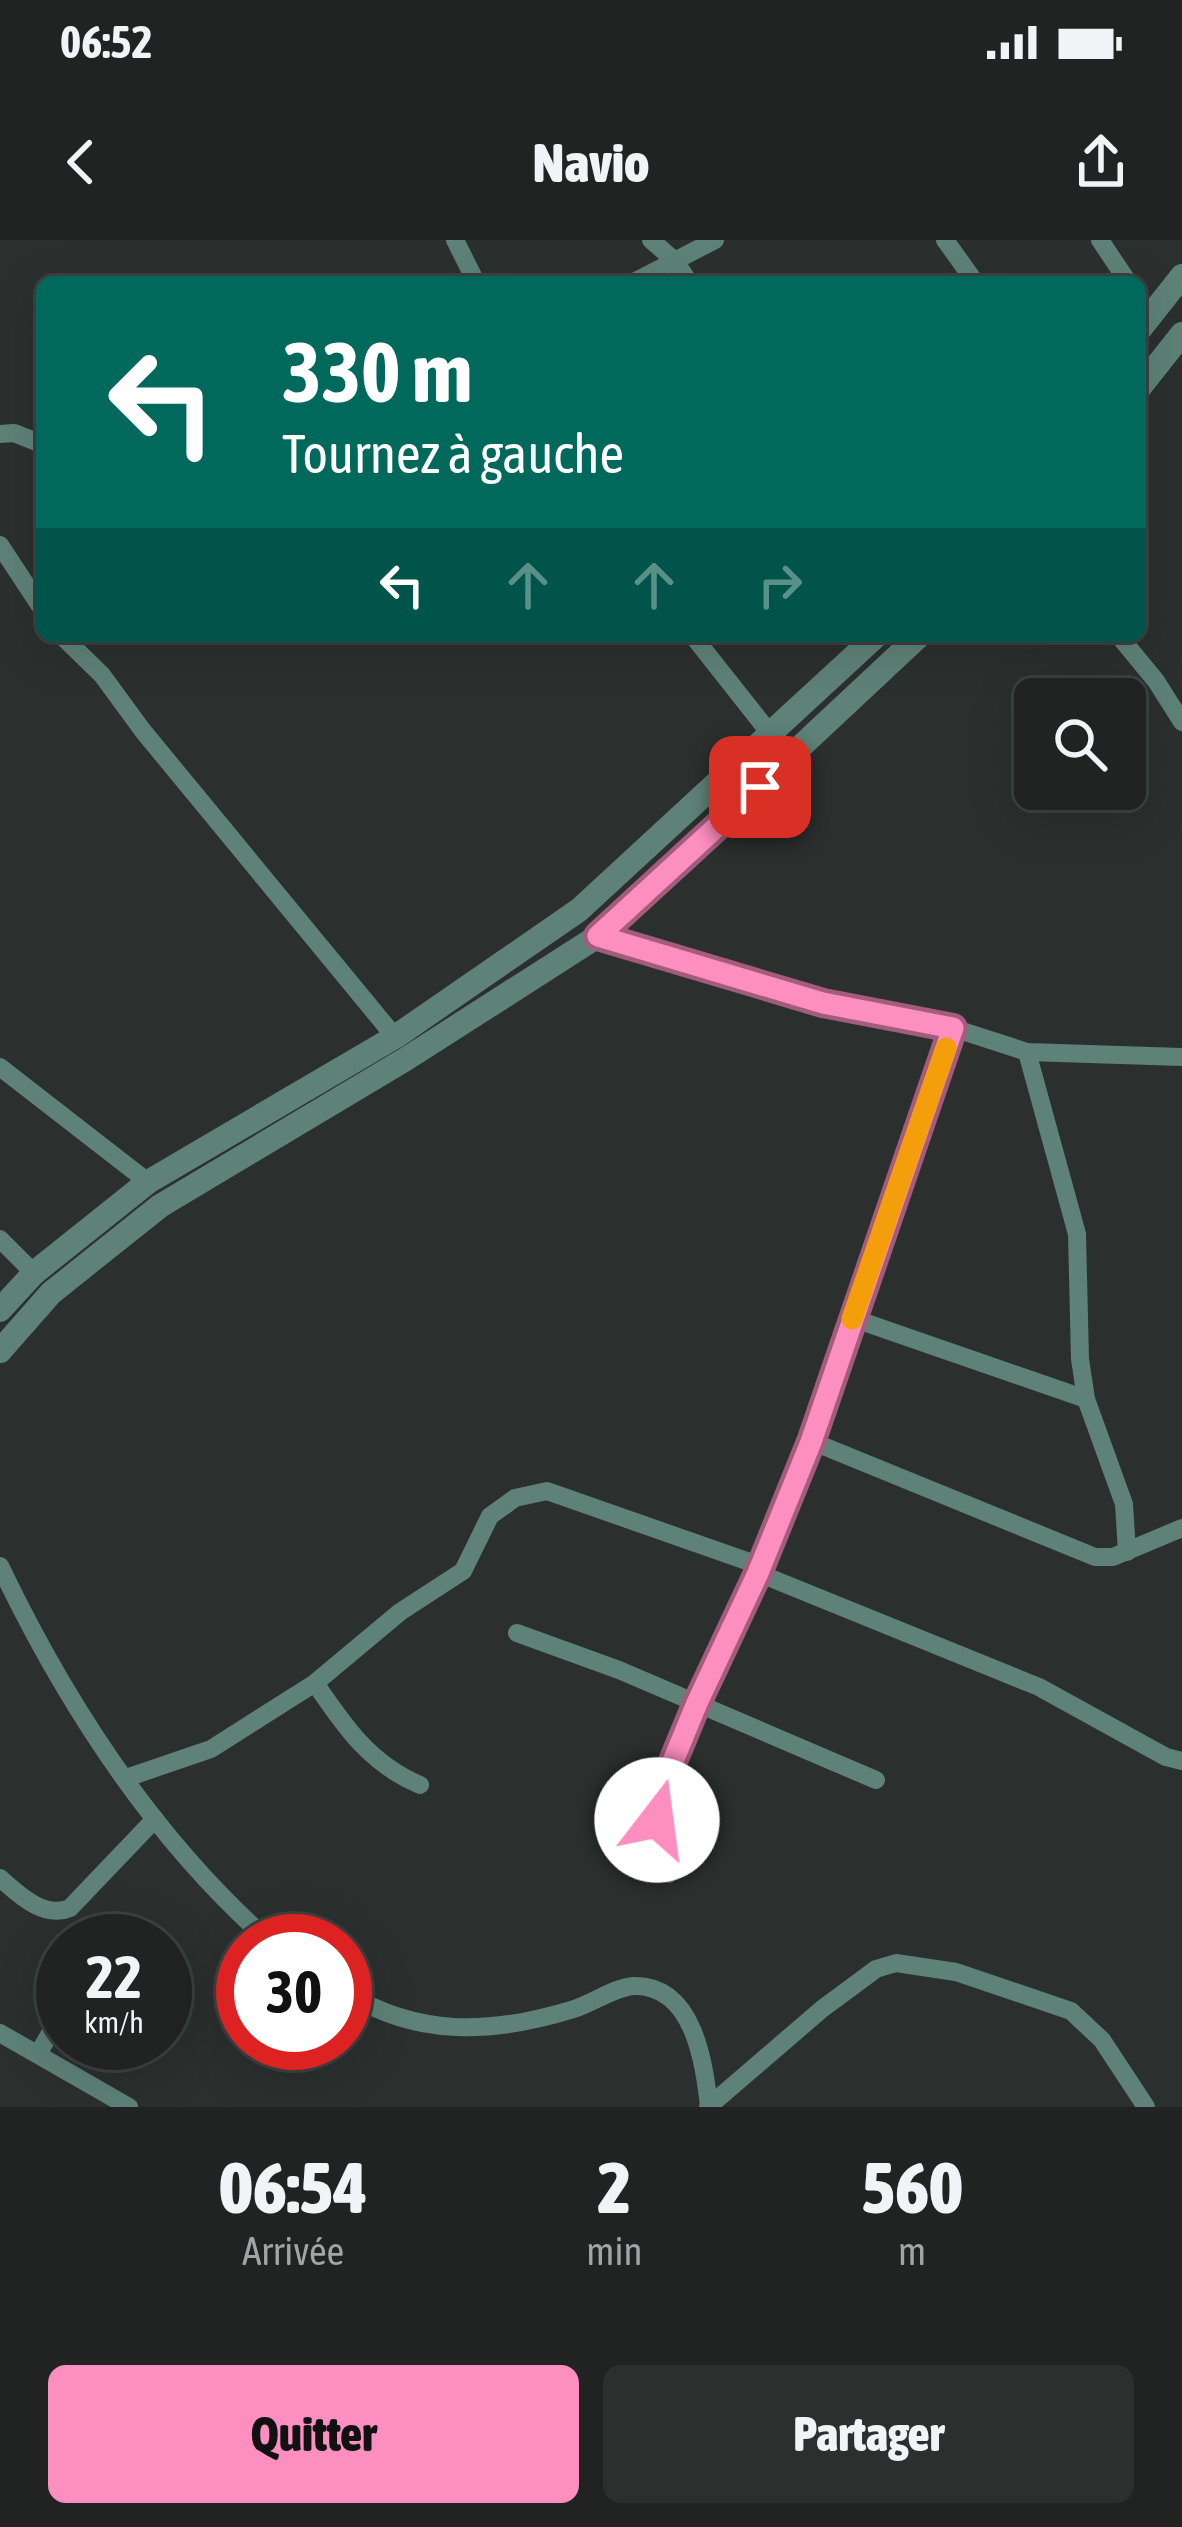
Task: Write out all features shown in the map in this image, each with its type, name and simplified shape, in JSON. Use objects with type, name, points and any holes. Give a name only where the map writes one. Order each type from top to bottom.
[{"type":"street","points":[[455,240],[473,276]]},
{"type":"street","points":[[651,240],[685,276]]},
{"type":"street","points":[[646,276],[716,240]]},
{"type":"street","points":[[945,240],[971,276]]},
{"type":"street","points":[[1100,240],[1124,276]]},
{"type":"street","points":[[1146,312],[1182,276]]},
{"type":"street","points":[[1146,379],[1182,334]]},
{"type":"street","points":[[0,434],[14,433],[36,442]]},
{"type":"street","points":[[0,545],[36,593]]},
{"type":"street","points":[[68,642],[102,675],[395,1037]]},
{"type":"street","points":[[698,642],[772,736]]},
{"type":"street","points":[[0,1310],[34,1273],[148,1182],[395,1037],[579,910],[870,642]]},
{"type":"street","points":[[0,1351],[51,1293],[160,1206],[406,1059],[598,936],[914,642]]},
{"type":"street","points":[[1124,642],[1182,722]]},
{"type":"street","points":[[598,936],[823,1003],[953,1028],[1027,1052],[1182,1058]]},
{"type":"street","points":[[670,1874],[657,1800],[811,1442],[953,1028]]},
{"type":"street","points":[[1027,1052],[1077,1234],[1080,1359],[1086,1399],[1124,1504],[1127,1552]]},
{"type":"street","points":[[0,1067],[148,1182]]},
{"type":"street","points":[[0,1239],[34,1273]]},
{"type":"street","points":[[852,1318],[1086,1399]]},
{"type":"street","points":[[811,1442],[1095,1557],[1127,1552],[1182,1528]]},
{"type":"street","points":[[126,1778],[211,1749],[315,1684],[400,1612],[463,1571],[490,1516],[515,1498],[548,1491],[760,1569],[1040,1687],[1166,1757],[1182,1761]]},
{"type":"street","points":[[0,1566],[32,1634],[126,1778],[155,1820],[239,1914]]},
{"type":"street","points":[[517,1633],[877,1780]]},
{"type":"street","points":[[315,1684],[353,1738],[390,1773],[420,1785]]},
{"type":"street","points":[[0,1878],[46,1911],[60,1912],[70,1908],[155,1820]]},
{"type":"street","points":[[708,2107],[822,2009],[876,1969],[896,1963],[956,1972],[1071,2011],[1102,2040],[1146,2107]]},
{"type":"street","points":[[372,2006],[396,2019],[462,2028],[531,2022],[626,1988],[644,1988],[672,2000],[700,2041],[708,2107]]},
{"type":"street","points":[[0,2032],[36,2053]]},
{"type":"street","points":[[65,2070],[129,2107]]},
{"type":"slow traffic","points":[[852,1319],[946,1048]]},
{"type":"route","points":[[657,1820],[657,1800],[811,1442],[953,1028],[823,1003],[598,936],[760,787]]}]
